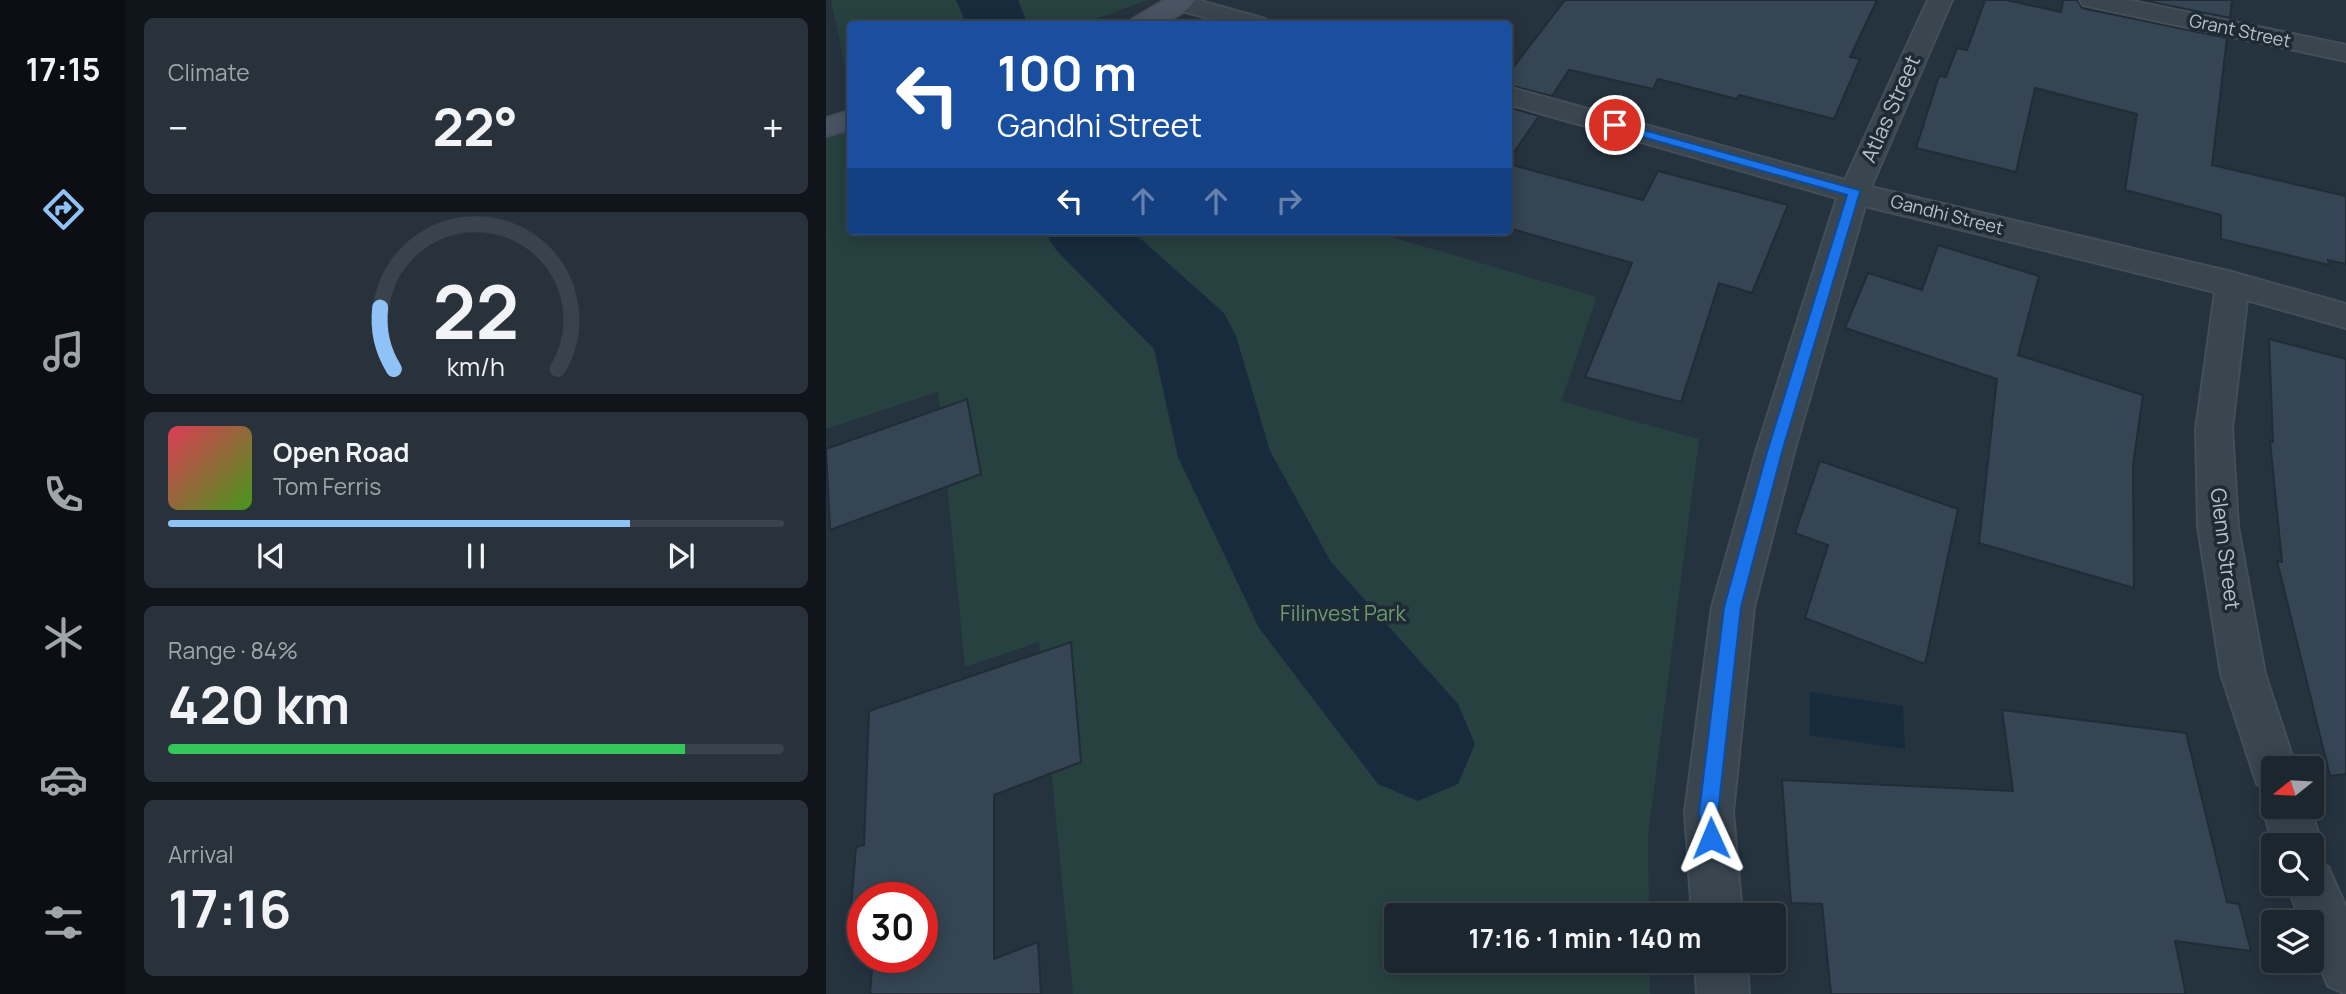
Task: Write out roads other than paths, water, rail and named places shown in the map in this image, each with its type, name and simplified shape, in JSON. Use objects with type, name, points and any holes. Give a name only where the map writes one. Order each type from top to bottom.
[{"type":"street","name":"Atlas Street","points":[[1716,903],[1709,813],[1733,607],[1775,452],[1854,192],[1940,0]]},
{"type":"street","name":"Grant Street","points":[[2092,0],[2346,52]]},
{"type":"street","points":[[1147,21],[1181,1],[1246,21]]},
{"type":"street","name":"Gandhi Street","points":[[1512,96],[1854,192],[2232,284],[2346,316]]},
{"type":"street","points":[[826,127],[847,121]]},
{"type":"street","name":"Glenn Street","points":[[2232,284],[2214,429],[2218,527],[2243,674],[2269,756]]},
{"type":"street","points":[[2316,896],[2346,968]]},
{"type":"street","points":[[1722,973],[1723,994]]},
{"type":"water","points":[[1810,692],[1903,706],[1905,749],[1809,735]]},
{"type":"waterway","points":[[987,0],[996,21]]},
{"type":"waterway","points":[[1087,235],[1194,336],[1225,457],[1295,595],[1418,744]]},
{"type":"park label","name":"Filinvest Park","points":[[1343,614]]}]
